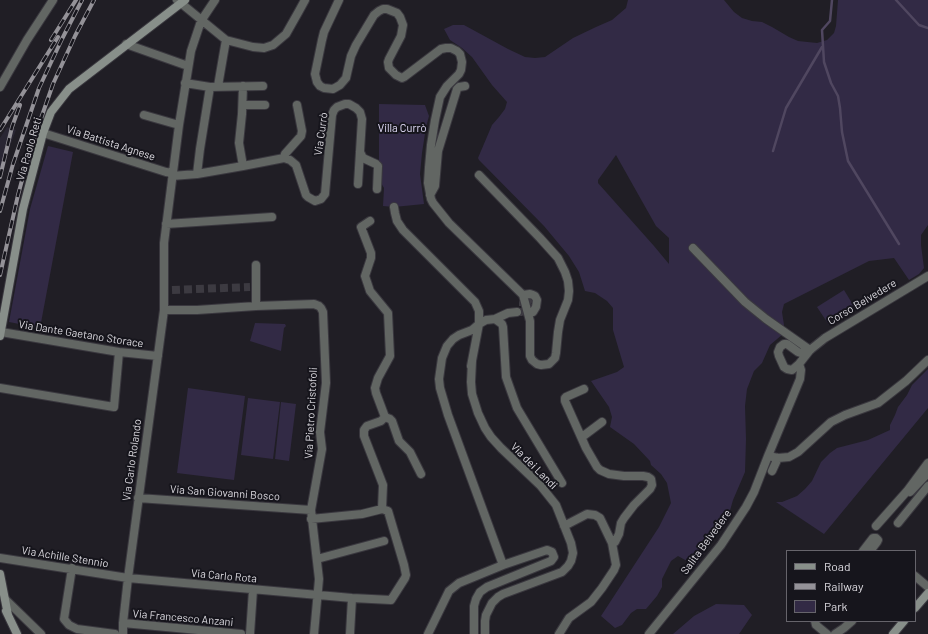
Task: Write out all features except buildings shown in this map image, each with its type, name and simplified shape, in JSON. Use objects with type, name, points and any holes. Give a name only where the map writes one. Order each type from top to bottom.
[{"type":"main road","name":"Via Paolo Reti","points":[[0,336],[23,209],[43,132],[51,112],[69,89],[181,1]]},
{"type":"main road","points":[[0,574],[2,602],[17,634]]},
{"type":"main road","points":[[916,607],[928,592]]},
{"type":"main road","points":[[893,634],[903,622]]},
{"type":"street","points":[[0,87],[27,40],[54,0]]},
{"type":"street","name":"Via Carlo Rolando","points":[[123,634],[123,623],[138,498],[168,290],[163,258],[178,125],[191,51],[201,21],[215,0]]},
{"type":"street","points":[[181,1],[201,21],[226,40],[253,47],[264,48],[272,45],[286,34],[305,0]]},
{"type":"street","points":[[339,0],[322,40],[315,74],[320,86],[329,90],[337,88],[346,78],[351,56],[358,42],[374,15],[383,9],[388,9],[397,13],[403,22],[403,28],[389,59],[388,66],[398,77],[404,77],[435,52],[441,49],[452,48],[462,57],[462,66],[459,74],[447,86],[440,97],[431,145],[428,183],[430,195],[433,204],[449,223],[523,295],[530,321],[530,356],[534,362],[542,365],[549,364],[555,358],[560,320],[568,300],[569,291],[565,272],[558,258],[479,175]]},
{"type":"street","points":[[197,174],[200,149],[226,40]]},
{"type":"street","points":[[126,44],[188,66]]},
{"type":"street","points":[[185,83],[214,86],[264,86]]},
{"type":"street","points":[[243,86],[242,122],[238,143],[243,166]]},
{"type":"street","points":[[430,195],[435,186],[438,151],[457,90],[458,87],[465,86]]},
{"type":"street","name":"Via Currò","points":[[297,105],[302,131],[301,136],[285,154],[284,158],[290,160],[296,165],[306,195],[315,201],[321,199],[325,194],[332,115],[337,107],[345,104],[349,104],[356,108],[361,114],[362,119],[358,184]]},
{"type":"street","points":[[243,105],[265,105]]},
{"type":"street","points":[[144,115],[178,125]]},
{"type":"street","name":"Via Battista Agnese","points":[[43,132],[173,174]]},
{"type":"street","points":[[360,152],[363,158],[378,166],[377,190]]},
{"type":"street","points":[[173,174],[197,174],[284,158]]},
{"type":"street","name":"Via dei Landi","points":[[394,207],[397,221],[403,230],[475,302],[480,311],[479,324],[469,375],[468,385],[470,400]]},
{"type":"street","points":[[166,224],[272,217]]},
{"type":"street","points":[[370,220],[361,227],[372,258],[366,276],[370,291],[388,313],[390,356],[378,378],[375,388],[383,419]]},
{"type":"street","points":[[693,248],[745,302],[766,319],[810,350]]},
{"type":"street","points":[[164,310],[197,310],[256,306],[253,287],[256,265]]},
{"type":"street","name":"Corso Belvedere","points":[[800,367],[810,350],[825,338],[928,276]]},
{"type":"street","points":[[523,295],[533,294],[536,298],[536,307],[533,312]]},
{"type":"street","name":"Via Pietro Cristofoli","points":[[256,306],[314,304],[322,308],[326,383],[320,432],[322,449],[311,515],[319,579],[314,634]]},
{"type":"street","points":[[503,566],[448,416],[438,378],[442,358],[447,346],[453,339],[472,330],[486,320],[495,319],[508,312],[517,312]]},
{"type":"street","points":[[495,319],[502,324],[503,328],[506,377],[517,408],[562,483]]},
{"type":"street","name":"Via Dante Gaetano Storace","points":[[0,332],[119,352],[158,356]]},
{"type":"street","points":[[800,367],[792,370],[784,367],[778,352],[780,347],[787,344],[801,353],[810,350]]},
{"type":"street","points":[[0,388],[114,407],[119,352]]},
{"type":"street","points":[[768,456],[778,458],[788,457],[798,452],[831,422],[845,414],[878,403],[906,381],[928,360]]},
{"type":"street","name":"Via dei Landi","points":[[472,362],[470,382],[472,394],[485,428],[490,437],[540,485],[556,505],[573,549],[571,561],[562,572],[498,597],[489,608],[486,615],[485,634]]},
{"type":"street","name":"Salita Belvedere","points":[[649,634],[721,545],[754,492],[800,379],[800,367]]},
{"type":"street","points":[[584,389],[566,397],[565,401],[586,448],[597,467],[609,474],[648,477],[652,482],[650,489],[634,505],[624,518],[621,524],[620,534],[615,542],[612,543]]},
{"type":"street","points":[[382,509],[383,485],[364,436],[365,427],[383,419],[390,419],[399,440],[410,452],[421,474]]},
{"type":"street","points":[[582,438],[602,422]]},
{"type":"street","points":[[772,471],[778,458]]},
{"type":"street","points":[[876,526],[908,490],[928,463]]},
{"type":"street","points":[[908,490],[910,492],[928,473]]},
{"type":"street","points":[[898,523],[928,486]]},
{"type":"street","name":"Via San Giovanni Bosco","points":[[138,498],[311,515],[362,514],[382,509]]},
{"type":"street","name":"Via Carlo Rota","points":[[128,578],[253,590],[391,600],[406,574],[389,513],[388,511],[382,509]]},
{"type":"street","points":[[559,634],[569,618],[591,602],[602,588],[616,565],[612,543],[600,518],[595,515],[588,514],[564,526]]},
{"type":"street","points":[[864,550],[873,538],[876,538],[878,542],[871,550]]},
{"type":"street","points":[[317,559],[384,541]]},
{"type":"street","points":[[428,634],[450,589],[459,583],[547,550],[552,552],[554,554],[551,561],[487,587],[480,592],[474,606],[474,634]]},
{"type":"street","name":"Via Achille Stennio","points":[[0,558],[72,568],[128,578]]},
{"type":"street","points":[[72,568],[64,619],[69,625],[77,628],[115,634]]},
{"type":"street","points":[[916,577],[928,587]]},
{"type":"street","points":[[250,634],[253,590]]},
{"type":"street","points":[[350,634],[352,598]]},
{"type":"street","points":[[2,602],[41,634]]},
{"type":"street","points":[[815,622],[816,625],[826,634]]},
{"type":"street","points":[[835,634],[851,622]]},
{"type":"street","name":"Via Francesco Anzani","points":[[123,623],[241,634]]},
{"type":"shaded area","points":[[7,127],[16,130],[0,172],[0,138]]},
{"type":"green space","points":[[628,0],[724,0],[734,12],[742,18],[762,22],[798,41],[817,43],[827,40],[834,33],[838,0],[928,0],[928,225],[921,235],[924,268],[919,274],[909,280],[894,258],[869,261],[784,304],[782,312],[784,325],[783,334],[770,345],[762,363],[754,371],[747,389],[745,406],[745,472],[733,500],[729,514],[696,566],[678,556],[671,561],[662,579],[662,587],[657,596],[646,609],[637,609],[631,613],[622,625],[615,628],[601,616],[659,527],[671,503],[667,483],[661,474],[651,465],[650,461],[634,444],[610,427],[612,417],[609,407],[591,381],[617,372],[624,367],[613,330],[613,308],[607,301],[595,293],[585,291],[579,272],[569,256],[544,226],[479,160],[478,158],[492,125],[505,109],[507,102],[492,85],[472,57],[450,40],[444,29],[453,25],[464,25],[525,57],[545,57],[573,38],[612,20],[626,8]],"holes":[[[616,155],[656,226],[669,238],[669,264],[598,183],[598,180]]]},
{"type":"green space","name":"Villa Currò","points":[[379,104],[425,105],[429,116],[426,127],[420,174],[424,204],[394,207],[383,206],[384,188],[380,181],[379,162]]},
{"type":"green space","points":[[48,146],[73,152],[40,328],[9,322],[30,209]]},
{"type":"green space","points":[[844,290],[855,308],[829,325],[817,307]]},
{"type":"green space","points":[[255,323],[285,324],[286,326],[284,328],[281,351],[250,341]]},
{"type":"green space","points":[[928,369],[928,408],[824,534],[776,502],[782,502],[797,496],[805,489],[812,481],[821,462],[837,448],[868,440],[890,430],[890,425],[898,407],[912,385]]},
{"type":"green space","points":[[188,388],[245,396],[234,480],[177,473]]},
{"type":"green space","points":[[248,398],[280,402],[273,459],[241,455]]},
{"type":"green space","points":[[281,402],[296,404],[289,461],[275,459]]},
{"type":"green space","points":[[716,604],[744,605],[752,615],[739,634],[673,634],[694,616]]},
{"type":"waterway","points":[[832,0],[830,21],[822,30],[824,62],[831,83],[838,96],[842,132],[848,161],[899,244]]},
{"type":"waterway","points":[[896,0],[919,25],[928,28]]},
{"type":"waterway","points":[[773,151],[786,108],[822,47]]},
{"type":"tunnel","points":[[172,290],[250,287]]},
{"type":"tunnel","points":[[517,312],[531,309],[534,307],[534,304],[533,301],[527,299],[524,300],[523,306]]},
{"type":"railway","points":[[51,40],[76,0]]},
{"type":"railway","points":[[0,211],[13,164],[39,88],[82,0]]},
{"type":"railway","points":[[0,275],[18,195],[31,147],[53,84],[75,36],[94,0]]},
{"type":"railway","points":[[0,130],[58,37]]},
{"type":"railway","points":[[0,177],[12,127],[20,105]]}]
